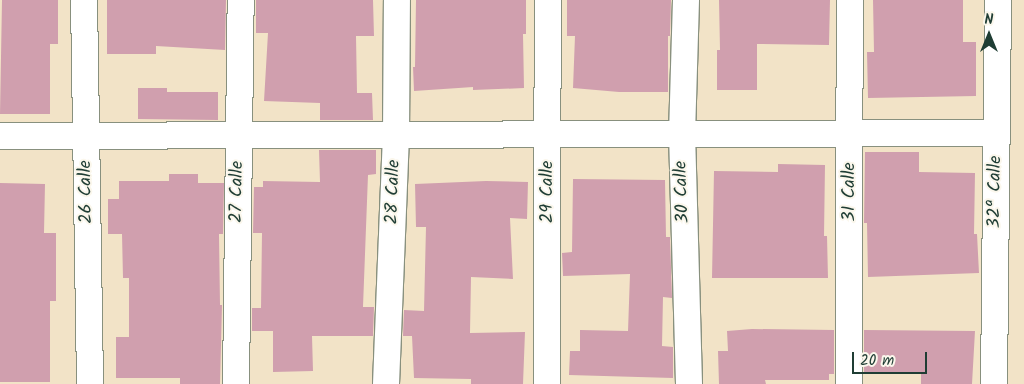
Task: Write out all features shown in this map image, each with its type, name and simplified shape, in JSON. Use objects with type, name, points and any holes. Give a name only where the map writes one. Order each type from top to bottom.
[{"type":"street","name":"26 Calle","points":[[84,0],[90,384]]},
{"type":"street","name":"27 Calle","points":[[236,384],[241,0]]},
{"type":"street","name":"28 Calle","points":[[386,384],[396,135],[397,0]]},
{"type":"street","name":"29 Calle","points":[[547,384],[548,0]]},
{"type":"street","name":"30 Calle","points":[[686,0],[682,132],[689,384]]},
{"type":"street","name":"31 Calle","points":[[849,384],[850,0]]},
{"type":"street","name":"32ª Calle","points":[[994,384],[998,0]]},
{"type":"street","points":[[0,136],[997,132]]},
{"type":"building","points":[[2,0],[58,0],[58,44],[50,44],[50,114],[0,114]]},
{"type":"building","points":[[107,0],[226,0],[225,50],[156,46],[156,54],[107,54]]},
{"type":"building","points":[[256,0],[373,0],[374,36],[356,36],[357,93],[372,93],[373,120],[320,120],[320,103],[264,101],[268,33],[256,33]]},
{"type":"building","points":[[416,0],[526,0],[526,34],[523,34],[524,88],[473,90],[473,87],[414,91],[413,67],[415,67]]},
{"type":"building","points":[[567,0],[671,0],[670,36],[668,36],[668,92],[619,92],[573,88],[575,36],[567,36]]},
{"type":"building","points":[[719,0],[830,0],[829,45],[757,44],[757,90],[717,90],[717,50],[720,50]]},
{"type":"building","points":[[873,0],[963,0],[963,42],[976,42],[976,96],[868,98],[867,52],[874,52]]},
{"type":"building","points":[[138,88],[167,88],[167,92],[218,92],[218,120],[138,119]]},
{"type":"building","points":[[319,150],[376,150],[376,174],[368,175],[363,307],[374,307],[373,336],[312,336],[313,371],[273,372],[273,331],[252,331],[252,308],[261,308],[262,233],[253,233],[254,187],[263,187],[263,181],[320,182]]},
{"type":"building","points":[[865,152],[919,152],[919,172],[975,173],[974,234],[977,234],[979,273],[868,277],[867,223],[864,223]]},
{"type":"building","points":[[778,164],[825,165],[824,236],[827,236],[828,278],[712,278],[714,171],[778,172]]},
{"type":"building","points":[[169,174],[198,174],[198,183],[224,183],[223,234],[219,234],[220,305],[222,305],[220,384],[180,384],[180,378],[116,378],[116,337],[129,337],[129,278],[123,278],[122,234],[108,234],[108,199],[119,199],[119,181],[169,181]]},
{"type":"building","points":[[573,179],[665,180],[666,237],[670,237],[672,298],[663,297],[662,346],[673,347],[673,378],[569,375],[570,351],[580,351],[580,330],[628,331],[630,274],[563,276],[562,253],[572,252]]},
{"type":"building","points":[[486,181],[528,182],[527,219],[510,218],[513,279],[471,277],[470,333],[525,332],[523,384],[471,384],[471,379],[414,378],[412,336],[403,336],[404,310],[424,311],[426,227],[416,227],[415,184]]},
{"type":"building","points":[[0,183],[45,184],[44,233],[56,233],[56,301],[50,301],[50,382],[0,382]]},
{"type":"building","points":[[752,329],[834,330],[834,374],[829,374],[829,380],[765,380],[766,384],[719,384],[718,351],[728,351],[727,331]]},
{"type":"building","points":[[864,330],[975,331],[972,384],[921,384],[921,372],[864,373]]}]
